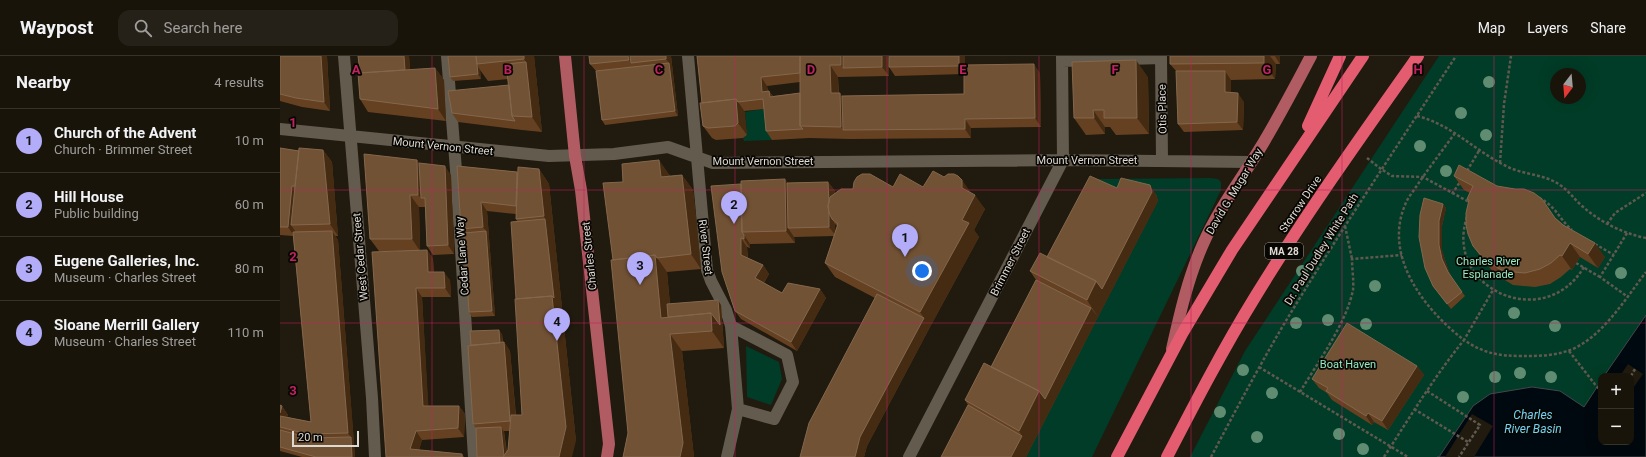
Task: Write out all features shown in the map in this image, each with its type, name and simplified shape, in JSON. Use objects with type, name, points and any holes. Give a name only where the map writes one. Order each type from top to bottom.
[{"type":"highway","points":[[1294,157],[1340,56]]},
{"type":"highway","points":[[1117,457],[1170,357],[1228,256],[1363,56]]},
{"type":"highway","name":"Storrow Drive","points":[[1167,457],[1254,298],[1278,260],[1418,56]]},
{"type":"main road","name":"Charles Street","points":[[565,56],[575,156],[582,190],[610,444],[607,457]]},
{"type":"main road","name":"David G. Mugar Way","points":[[1170,357],[1186,290],[1196,260],[1213,224],[1286,103],[1311,56]]},
{"type":"street","name":"West Cedar Street","points":[[344,56],[375,457]]},
{"type":"street","name":"Cedar Lane Way","points":[[447,56],[455,148],[474,457]]},
{"type":"street","name":"River Street","points":[[688,56],[707,270],[726,310],[731,326],[738,409],[727,457]]},
{"type":"street","name":"Otis Place","points":[[1062,58],[1161,57],[1162,160]]},
{"type":"street","name":"Brimmer Street","points":[[909,457],[1063,160],[1062,58]]},
{"type":"street","name":"Mount Vernon Street","points":[[280,129],[455,148],[549,156],[614,154],[668,147],[696,158],[713,162],[1063,160],[1251,162]]},
{"type":"street","points":[[731,326],[788,355],[793,382],[774,419],[738,409]]},
{"type":"path","name":"Dr. Paul Dudley White Path","points":[[1212,457],[1259,367],[1298,300],[1381,169],[1456,56]]},
{"type":"path","points":[[1500,163],[1504,104],[1511,56]]},
{"type":"path","points":[[1417,116],[1430,119],[1455,133],[1500,163],[1515,170],[1551,180],[1559,184],[1592,215],[1627,233],[1646,238]]},
{"type":"path","points":[[1455,133],[1405,204],[1401,215],[1399,237],[1405,268],[1414,286],[1437,316],[1464,340],[1482,351],[1502,354],[1547,355],[1569,351],[1595,334],[1610,319],[1646,272]]},
{"type":"path","points":[[1354,148],[1392,176],[1423,177],[1473,204],[1470,209]]},
{"type":"path","points":[[1452,194],[1480,149]]},
{"type":"path","points":[[1467,170],[1473,173]]},
{"type":"path","points":[[1607,224],[1615,212],[1646,193]]},
{"type":"path","points":[[1533,197],[1548,202],[1567,226],[1576,234]]},
{"type":"path","points":[[1467,216],[1464,235],[1466,254],[1474,271],[1482,282],[1493,290],[1512,298],[1526,300],[1540,299],[1553,295],[1564,289],[1575,280],[1584,267]]},
{"type":"path","points":[[1300,392],[1324,352],[1348,307],[1353,289],[1352,259],[1345,225]]},
{"type":"path","points":[[1600,277],[1627,233]]},
{"type":"path","points":[[1590,242],[1614,255]]},
{"type":"path","points":[[1352,259],[1402,255]]},
{"type":"path","points":[[1576,263],[1628,296]]},
{"type":"path","points":[[1384,457],[1414,409],[1448,360],[1464,340],[1493,290]]},
{"type":"path","points":[[1569,351],[1598,388]]},
{"type":"path","points":[[1324,352],[1330,356]]},
{"type":"path","points":[[1259,367],[1408,457]]},
{"type":"path","points":[[1633,373],[1635,369]]},
{"type":"path","points":[[1427,392],[1480,425],[1459,457]]},
{"type":"path","points":[[1414,409],[1468,442]]},
{"type":"green space","name":"Charles River Esplanade","points":[[1439,56],[1646,56],[1646,457],[1190,457],[1245,351]]},
{"type":"green space","points":[[769,108],[772,140],[744,141],[743,138],[747,135],[745,112]]},
{"type":"green space","points":[[1096,179],[1218,179],[1221,182],[1221,190],[1092,457],[1025,457],[1158,201],[1123,197]]},
{"type":"green space","points":[[746,346],[779,362],[782,379],[771,405],[747,397]]},
{"type":"water","name":"Charles River Basin","points":[[1646,315],[1646,457],[1439,457],[1473,406],[1490,394],[1532,387],[1560,391],[1584,407],[1598,386],[1598,445],[1634,445],[1634,373],[1606,373]]},
{"type":"pier","points":[[1628,364],[1643,374],[1634,387],[1634,373],[1622,373]]},
{"type":"pier","points":[[1472,414],[1493,426],[1474,457],[1445,457]]},
{"type":"building","points":[[280,56],[321,56],[324,102],[280,94]]},
{"type":"building","points":[[358,56],[404,56],[405,70],[360,73]]},
{"type":"building","points":[[448,56],[476,56],[478,74],[450,77]]},
{"type":"building","points":[[476,56],[524,56],[524,59],[477,64]]},
{"type":"building","points":[[589,56],[628,56],[629,60],[590,64]]},
{"type":"building","points":[[630,56],[666,56],[666,59],[631,63]]},
{"type":"building","points":[[697,56],[800,56],[800,73],[761,77],[762,92],[769,91],[770,97],[800,93],[800,126],[803,129],[766,131],[763,99],[738,102],[736,99],[702,103]]},
{"type":"building","points":[[800,56],[841,56],[841,65],[830,65],[831,93],[840,93],[841,127],[800,126]]},
{"type":"building","points":[[843,56],[882,56],[882,67],[843,68]]},
{"type":"building","points":[[889,56],[959,56],[959,66],[889,67]]},
{"type":"building","points":[[1170,56],[1264,56],[1264,63],[1170,64]]},
{"type":"building","points":[[1136,60],[1137,118],[1104,118],[1104,110],[1093,110],[1094,118],[1074,118],[1072,62]]},
{"type":"building","points":[[526,62],[532,117],[512,116],[506,64]]},
{"type":"building","points":[[669,63],[675,111],[602,120],[596,71]]},
{"type":"building","points":[[1034,64],[1035,118],[965,119],[965,129],[843,130],[842,96],[964,94],[964,65]]},
{"type":"building","points":[[435,68],[438,109],[360,99],[358,73]]},
{"type":"building","points":[[1176,71],[1225,71],[1225,92],[1238,93],[1237,122],[1178,124]]},
{"type":"building","points":[[509,85],[512,116],[515,121],[452,113],[448,91]]},
{"type":"building","points":[[736,99],[738,123],[735,126],[708,128],[703,126],[700,103]]},
{"type":"building","points":[[280,148],[299,151],[295,186],[292,186],[288,227],[280,227]]},
{"type":"building","points":[[299,148],[323,150],[330,224],[291,225]]},
{"type":"building","points":[[364,154],[417,160],[418,195],[410,195],[412,239],[370,239]]},
{"type":"building","points":[[659,160],[661,177],[682,175],[691,254],[657,258],[655,255],[613,260],[603,183],[623,182],[622,164]]},
{"type":"building","points":[[419,163],[445,166],[448,245],[427,246],[425,198],[421,198]]},
{"type":"building","points":[[1459,165],[1497,186],[1524,189],[1534,193],[1542,199],[1555,218],[1563,225],[1595,243],[1588,254],[1570,243],[1562,256],[1560,255],[1551,263],[1540,269],[1525,273],[1503,271],[1485,260],[1473,246],[1468,234],[1466,213],[1469,200],[1467,199],[1473,186],[1454,176]]},
{"type":"building","points":[[457,166],[517,172],[516,206],[481,202],[483,227],[461,229]]},
{"type":"building","points":[[518,167],[539,169],[544,216],[516,219]]},
{"type":"building","points":[[933,171],[944,177],[948,174],[958,176],[962,180],[962,188],[975,195],[962,220],[969,223],[920,312],[825,263],[838,224],[832,219],[829,213],[828,206],[830,197],[841,189],[853,189],[854,182],[857,177],[862,174],[870,174],[893,187],[900,174],[923,187]]},
{"type":"building","points":[[1090,176],[1117,188],[1121,178],[1150,185],[1152,192],[1102,289],[1096,281],[1047,257]]},
{"type":"building","points":[[785,179],[786,231],[742,232],[741,181]]},
{"type":"building","points":[[828,182],[829,227],[788,228],[787,183]]},
{"type":"building","points":[[741,184],[742,232],[744,239],[741,238],[741,255],[763,265],[755,278],[782,293],[788,283],[820,289],[791,342],[735,311],[722,272],[711,186]]},
{"type":"building","points":[[1424,198],[1443,204],[1439,221],[1439,245],[1442,259],[1448,272],[1462,292],[1447,304],[1433,286],[1425,268],[1419,237],[1420,215]]},
{"type":"building","points":[[545,219],[554,298],[552,296],[516,299],[511,222]]},
{"type":"building","points":[[332,231],[348,433],[307,434],[280,427],[280,416],[311,422],[293,232]]},
{"type":"building","points":[[486,231],[492,311],[469,312],[464,233]]},
{"type":"building","points":[[427,250],[428,272],[444,272],[445,288],[416,288],[423,406],[459,406],[458,428],[416,431],[410,449],[462,454],[462,457],[386,457],[372,252]]},
{"type":"building","points":[[1040,253],[1096,281],[1087,300],[1030,271]]},
{"type":"building","points":[[655,255],[661,318],[711,313],[712,331],[670,334],[683,443],[680,457],[623,457],[628,433],[611,260]]},
{"type":"building","points":[[1036,280],[1091,308],[1045,399],[1039,391],[991,367]]},
{"type":"building","points":[[877,294],[924,318],[860,437],[855,457],[800,457],[809,423]]},
{"type":"building","points":[[552,296],[566,427],[559,457],[503,457],[508,450],[511,415],[522,415],[515,299]]},
{"type":"building","points":[[718,300],[720,325],[711,313],[668,317],[667,304]]},
{"type":"building","points":[[1347,323],[1417,366],[1382,421],[1368,413],[1366,416],[1326,391],[1328,388],[1312,379]]},
{"type":"building","points":[[499,330],[500,343],[471,345],[470,331]]},
{"type":"building","points":[[504,342],[510,421],[473,424],[468,346]]},
{"type":"building","points":[[984,363],[1039,391],[1019,431],[965,400]]},
{"type":"building","points":[[968,405],[1022,436],[1011,457],[941,457]]},
{"type":"building","points":[[501,427],[504,456],[477,457],[476,428]]},
{"type":"building","points":[[280,430],[310,438],[351,437],[352,457],[316,457],[280,447]]},
{"type":"place","name":"Hill House","points":[[734,224]]},
{"type":"place","name":"Church of the Advent","points":[[905,257]]},
{"type":"place","name":"Eugene Galleries, Inc.","points":[[640,285]]},
{"type":"place","name":"Sloane Merrill Gallery","points":[[557,341]]},
{"type":"park label","name":"Boat Haven","points":[[1348,364]]}]
